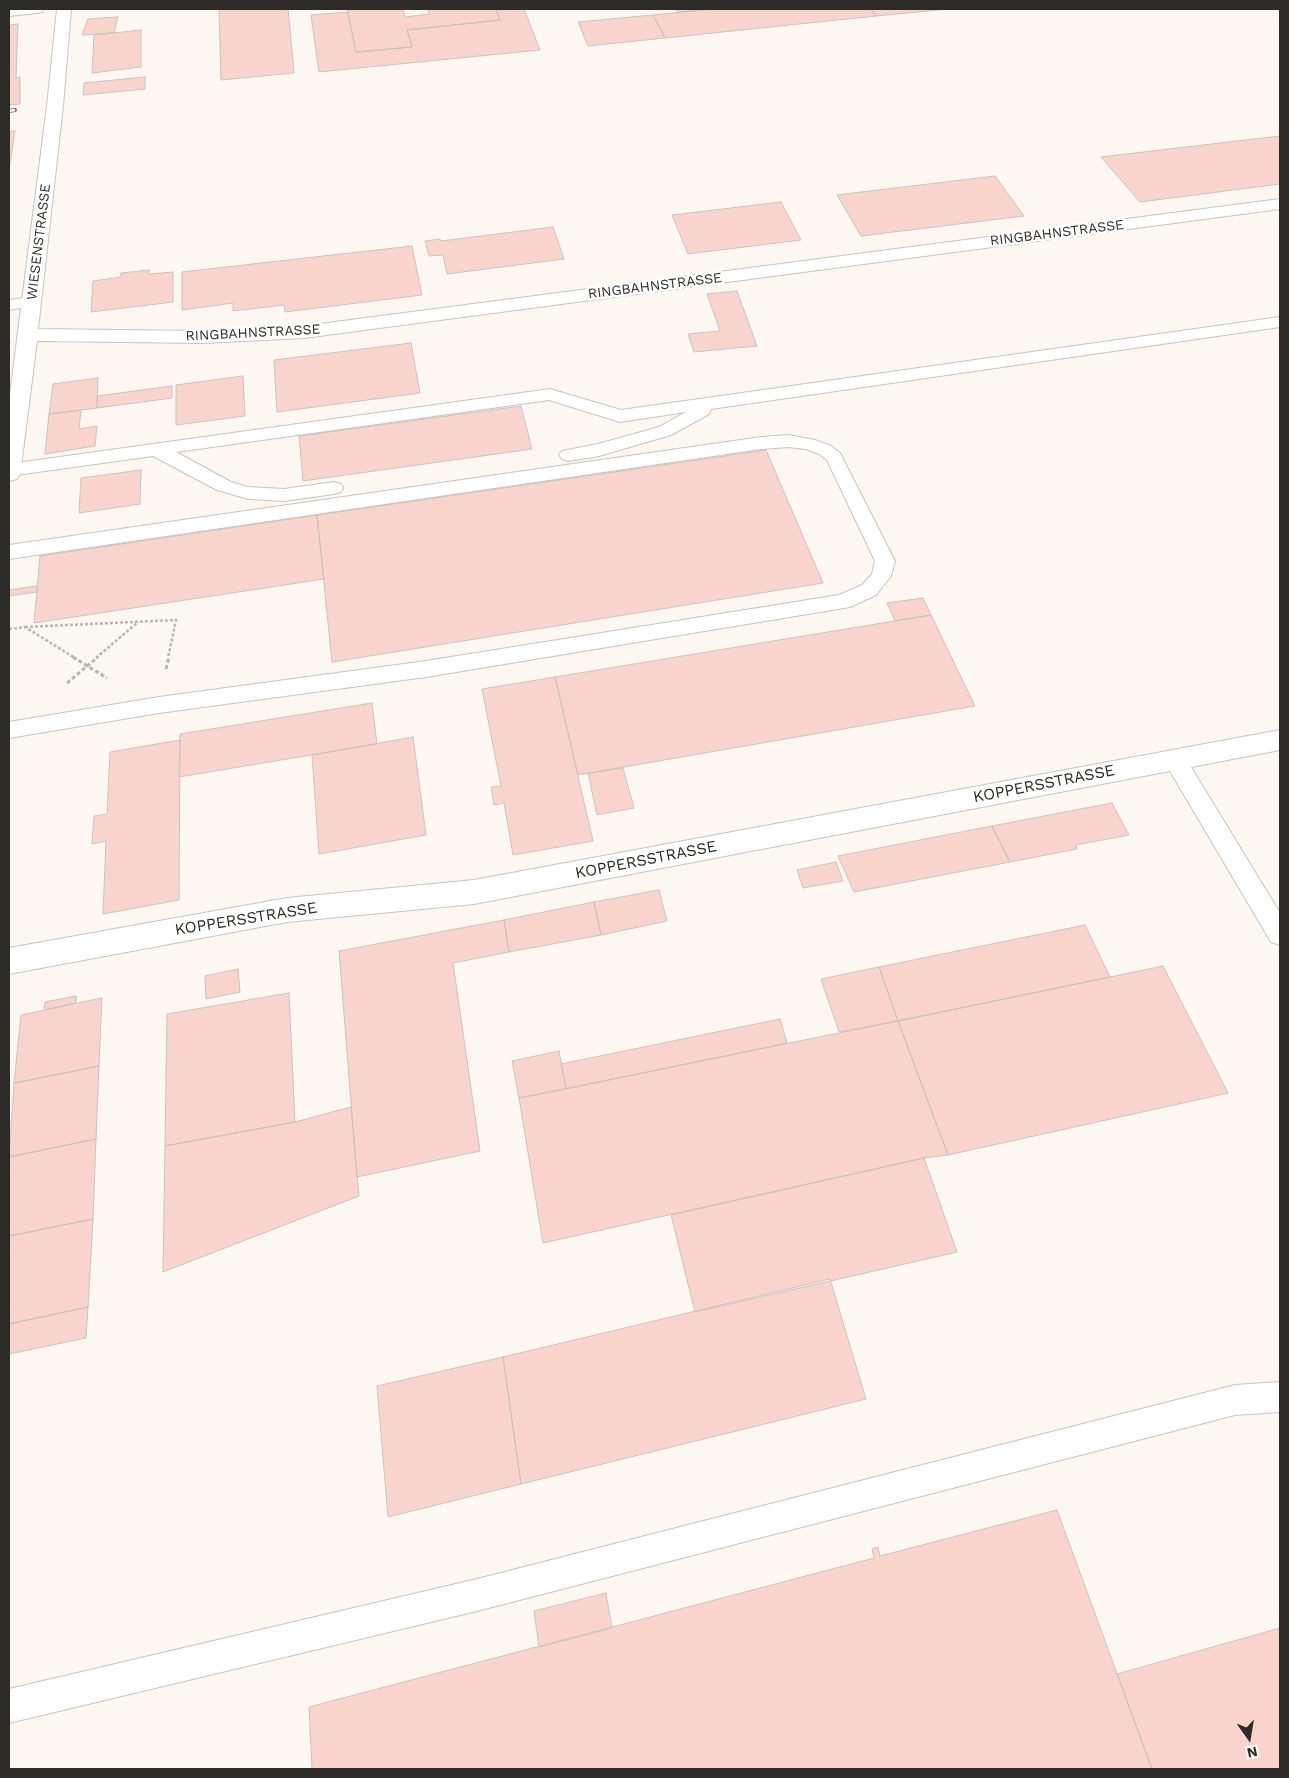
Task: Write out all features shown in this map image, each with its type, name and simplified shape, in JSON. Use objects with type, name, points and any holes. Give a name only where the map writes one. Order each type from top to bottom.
[{"type":"street","points":[[9,12],[38,9]]},
{"type":"street","name":"WIESENSTRASSE","points":[[9,474],[32,302],[55,106],[64,9]]},
{"type":"street","name":"RINGBAHNSTRASSE","points":[[28,335],[203,337],[304,332],[1280,204]]},
{"type":"street","name":"KOPPERSSTRASSE","points":[[9,961],[287,910],[474,892],[1280,740]]},
{"type":"lane","points":[[9,305],[32,302]]},
{"type":"lane","points":[[9,470],[550,394],[620,416],[1280,322]]},
{"type":"lane","points":[[157,450],[224,486],[248,493],[284,495],[599,450],[665,431],[717,402]]},
{"type":"lane","points":[[9,552],[732,447],[788,441],[809,444],[825,450],[834,457],[885,562],[881,576],[869,590],[843,602],[426,669],[159,706],[9,730]]},
{"type":"lane","points":[[1175,760],[1280,934]]},
{"type":"lane","points":[[9,1706],[477,1595],[1235,1400],[1280,1397]]},
{"type":"path","points":[[9,629],[25,627],[176,620],[159,706],[87,666],[25,627]]},
{"type":"path","points":[[65,685],[138,622]]},
{"type":"building","points":[[219,9],[288,9],[294,73],[221,80]]},
{"type":"building","points":[[347,9],[403,9],[405,17],[429,14],[428,9],[496,9],[500,20],[407,30],[412,47],[356,52]]},
{"type":"building","points":[[496,9],[524,9],[540,50],[319,72],[311,15],[348,12],[356,52],[412,47],[407,30],[500,20]]},
{"type":"building","points":[[676,9],[714,9],[678,12]]},
{"type":"building","points":[[714,9],[871,9],[876,16],[665,38],[653,15]]},
{"type":"building","points":[[871,9],[948,9],[876,16]]},
{"type":"building","points":[[653,15],[665,38],[588,46],[578,22]]},
{"type":"building","points":[[118,17],[114,33],[82,35],[88,19]]},
{"type":"building","points":[[18,24],[16,78],[20,77],[20,104],[9,105],[9,25]]},
{"type":"building","points":[[141,30],[141,67],[92,73],[94,35]]},
{"type":"building","points":[[145,77],[145,89],[83,95],[84,83]]},
{"type":"building","points":[[15,131],[9,170],[9,132]]},
{"type":"building","points":[[1280,136],[1280,184],[1140,202],[1101,157]]},
{"type":"building","points":[[995,176],[1024,216],[861,236],[837,195]]},
{"type":"building","points":[[781,202],[801,240],[688,254],[672,215]]},
{"type":"building","points":[[553,227],[564,259],[447,274],[443,255],[429,256],[425,241],[440,239],[441,241]]},
{"type":"building","points":[[412,246],[422,295],[285,312],[284,305],[233,311],[233,303],[182,310],[182,272]]},
{"type":"building","points":[[149,270],[149,274],[173,272],[173,302],[91,312],[93,281],[121,277],[121,273]]},
{"type":"building","points":[[737,291],[757,346],[694,352],[688,334],[720,331],[707,294]]},
{"type":"building","points":[[411,343],[420,393],[277,412],[274,360]]},
{"type":"building","points":[[243,376],[245,416],[176,425],[176,385]]},
{"type":"building","points":[[98,378],[97,408],[49,414],[53,384]]},
{"type":"building","points":[[172,386],[172,398],[97,408],[97,396]]},
{"type":"building","points":[[521,406],[532,449],[303,481],[299,436]]},
{"type":"building","points":[[81,410],[79,429],[97,426],[95,446],[45,454],[49,414]]},
{"type":"building","points":[[766,450],[823,583],[332,662],[317,515]]},
{"type":"building","points":[[141,470],[140,504],[79,513],[81,478]]},
{"type":"building","points":[[317,515],[324,579],[34,623],[40,556]]},
{"type":"building","points":[[37,586],[37,592],[9,596],[9,590]]},
{"type":"building","points":[[923,598],[931,615],[895,621],[887,603]]},
{"type":"building","points":[[931,615],[975,706],[578,775],[555,677]]},
{"type":"building","points":[[555,677],[593,841],[513,855],[504,803],[494,805],[491,787],[501,786],[482,689]]},
{"type":"building","points":[[372,703],[377,744],[179,777],[180,734]]},
{"type":"building","points":[[413,737],[426,835],[319,854],[312,755]]},
{"type":"building","points":[[180,740],[179,900],[103,914],[106,841],[92,844],[94,816],[107,814],[110,752]]},
{"type":"building","points":[[623,768],[634,808],[597,815],[588,773]]},
{"type":"building","points":[[1112,803],[1129,835],[1076,845],[1077,849],[1010,862],[992,826]]},
{"type":"building","points":[[992,826],[1010,862],[854,892],[838,856]]},
{"type":"building","points":[[836,862],[843,881],[803,888],[797,870]]},
{"type":"building","points":[[659,890],[667,921],[601,935],[594,902]]},
{"type":"building","points":[[594,902],[601,935],[509,952],[504,920]]},
{"type":"building","points":[[504,920],[509,952],[453,963],[480,1151],[357,1177],[339,951]]},
{"type":"building","points":[[1085,925],[1110,977],[898,1021],[879,967]]},
{"type":"building","points":[[1163,966],[1228,1093],[948,1155],[898,1021]]},
{"type":"building","points":[[879,967],[898,1021],[839,1032],[821,979]]},
{"type":"building","points":[[238,969],[240,992],[206,999],[205,976]]},
{"type":"building","points":[[289,993],[295,1122],[165,1146],[167,1014]]},
{"type":"building","points":[[76,996],[76,1003],[44,1010],[45,1002]]},
{"type":"building","points":[[102,998],[99,1066],[14,1083],[21,1015]]},
{"type":"building","points":[[780,1019],[787,1043],[566,1089],[561,1064]]},
{"type":"building","points":[[898,1021],[948,1155],[924,1158],[543,1243],[519,1098]]},
{"type":"building","points":[[559,1051],[566,1089],[519,1098],[512,1061]]},
{"type":"building","points":[[99,1066],[96,1139],[9,1157],[14,1083]]},
{"type":"building","points":[[351,1107],[359,1196],[163,1272],[165,1146],[295,1122]]},
{"type":"building","points":[[96,1139],[93,1219],[9,1236],[9,1157]]},
{"type":"building","points":[[924,1158],[957,1252],[695,1312],[671,1215]]},
{"type":"building","points":[[93,1219],[88,1307],[9,1324],[9,1236]]},
{"type":"building","points":[[830,1279],[866,1399],[521,1484],[503,1357]]},
{"type":"building","points":[[88,1307],[86,1338],[9,1354],[9,1324]]},
{"type":"building","points":[[503,1357],[521,1484],[388,1517],[377,1386]]},
{"type":"building","points":[[1057,1510],[1152,1769],[312,1769],[309,1707],[874,1558],[872,1549],[878,1547],[880,1556]]},
{"type":"building","points":[[606,1593],[612,1628],[539,1647],[534,1611]]},
{"type":"building","points":[[1280,1628],[1280,1769],[1152,1769],[1117,1674]]},
{"type":"railway","points":[[9,111],[15,110]]}]
